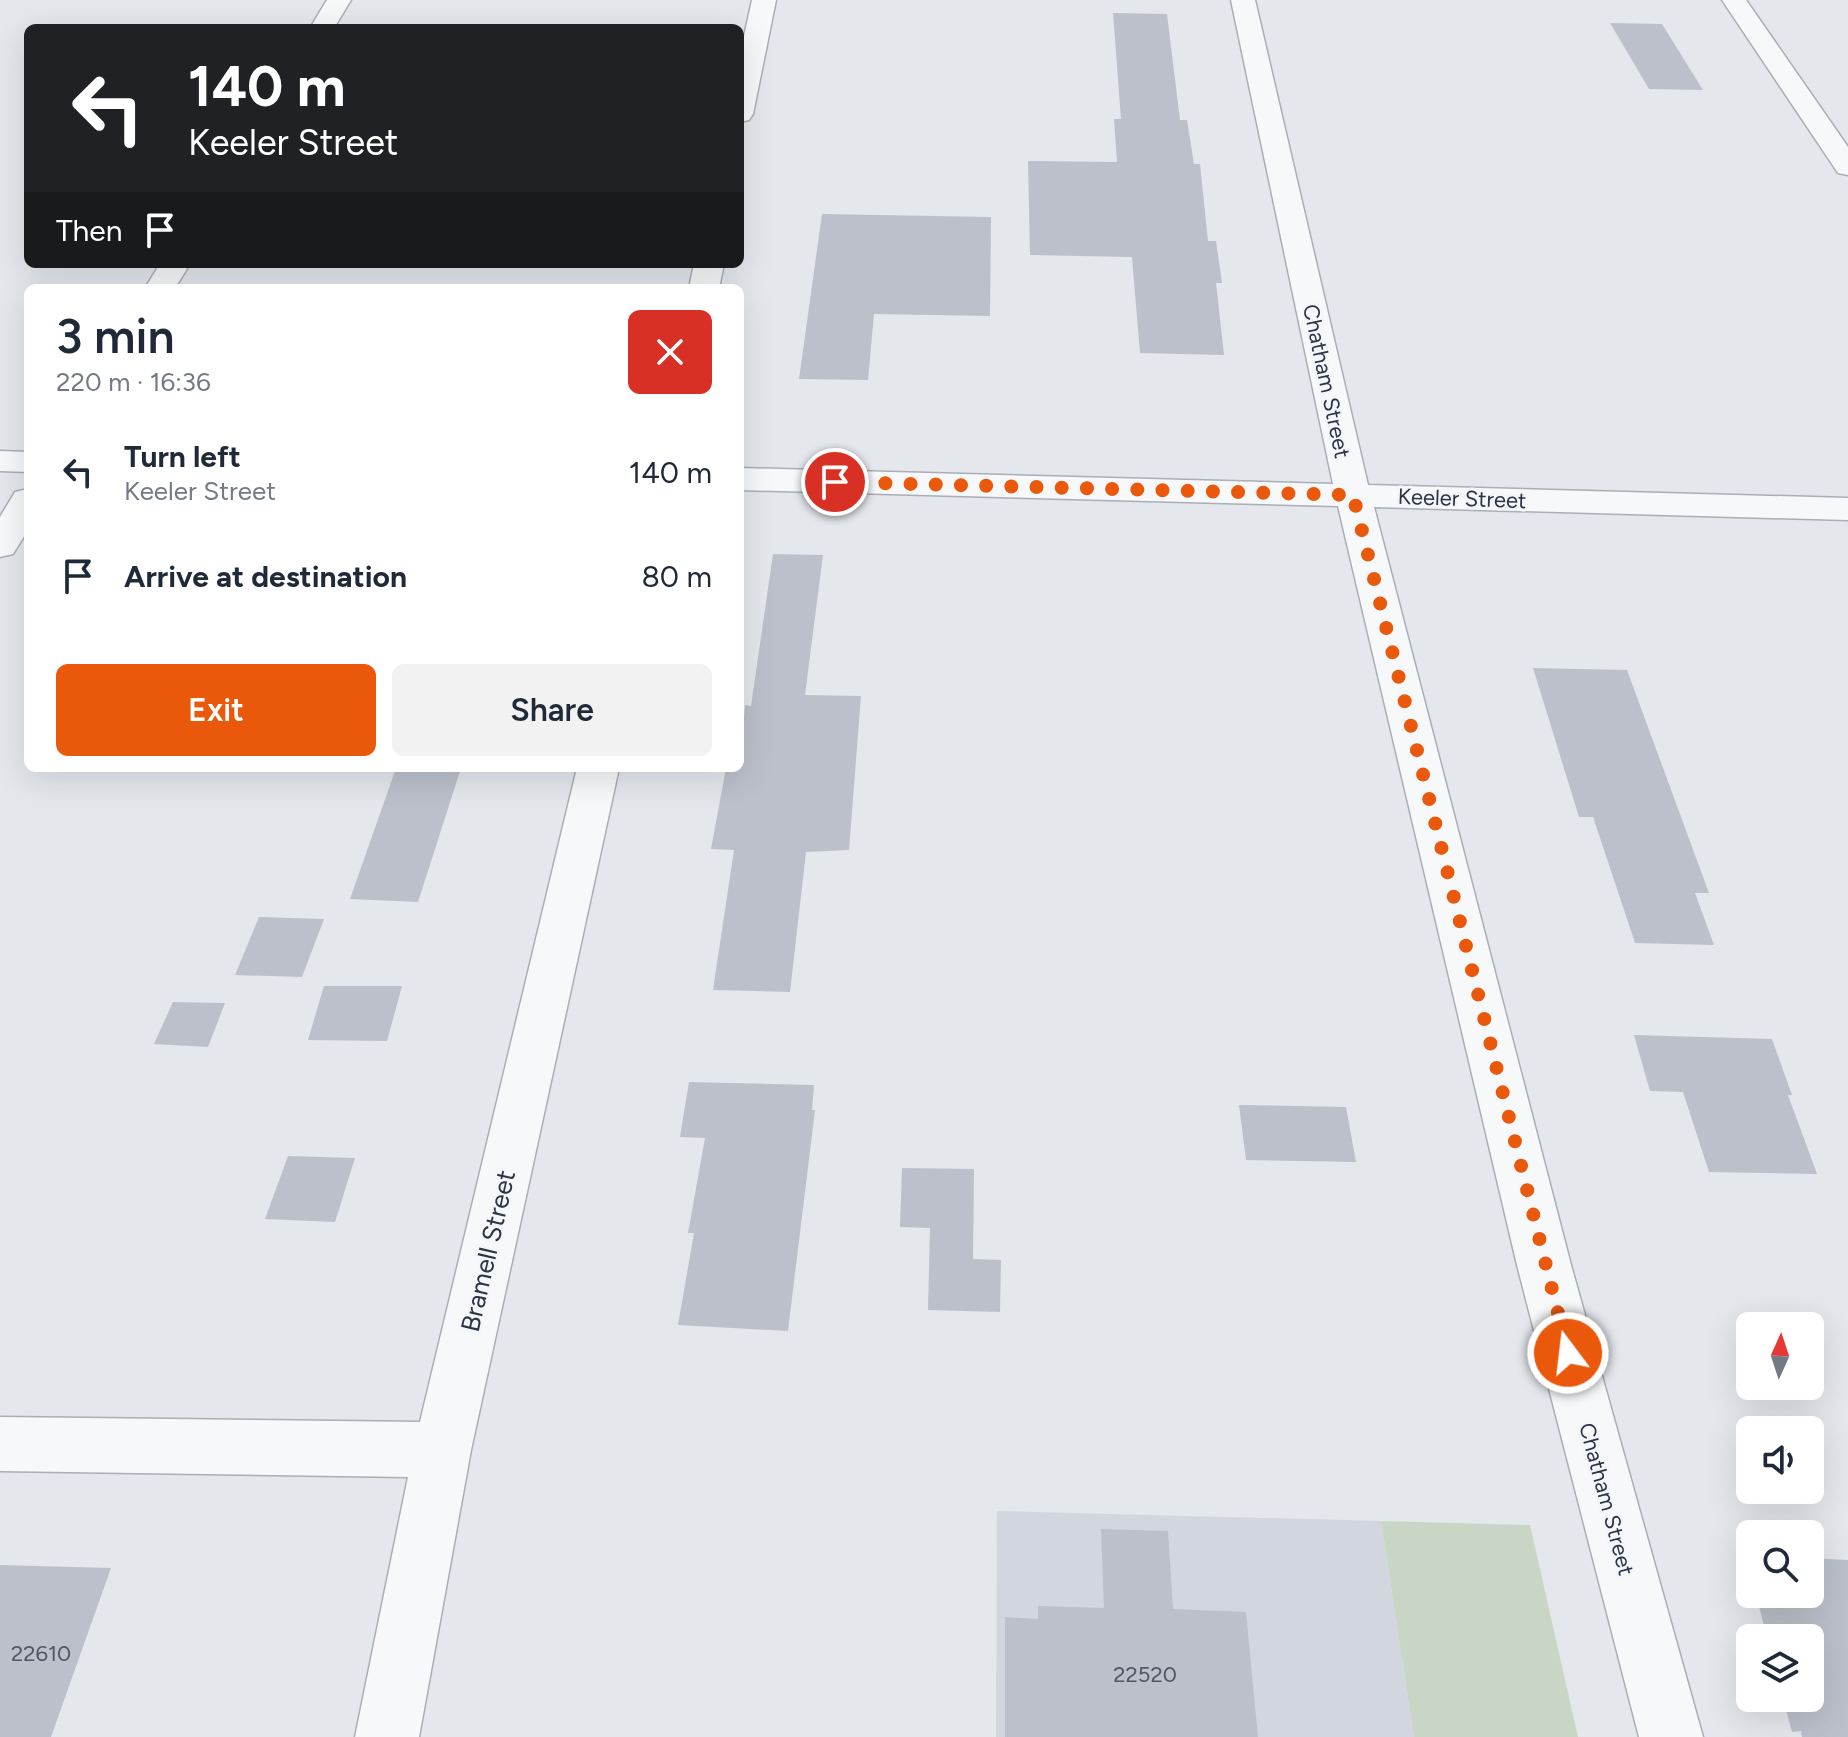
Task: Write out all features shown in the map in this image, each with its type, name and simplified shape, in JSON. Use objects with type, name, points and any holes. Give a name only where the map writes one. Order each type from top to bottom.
[{"type":"street","points":[[324,24],[339,0]]},
{"type":"street","points":[[744,95],[764,0]]},
{"type":"street","name":"Chatham Street","points":[[1243,0],[1353,495],[1544,1265],[1671,1737]]},
{"type":"street","points":[[1734,0],[1848,167]]},
{"type":"street","points":[[0,461],[24,462]]},
{"type":"street","name":"Keeler Street","points":[[744,479],[1848,509]]},
{"type":"street","points":[[0,546],[24,507]]},
{"type":"street","name":"Bramell Street","points":[[387,1737],[442,1450],[597,772]]},
{"type":"street","points":[[0,1444],[442,1450]]},
{"type":"shaded area","points":[[997,1511],[1381,1521],[1414,1737],[996,1737]]},
{"type":"green space","points":[[1381,1521],[1530,1525],[1578,1737],[1414,1737]]},
{"type":"building","points":[[1113,13],[1167,14],[1180,120],[1187,120],[1194,164],[1200,164],[1208,241],[1216,241],[1222,283],[1216,283],[1224,355],[1140,353],[1132,257],[1030,255],[1028,161],[1117,162],[1114,119],[1121,119]]},
{"type":"building","points":[[1610,23],[1662,24],[1703,90],[1649,89]]},
{"type":"building","points":[[822,214],[991,217],[990,316],[874,314],[868,380],[799,379]]},
{"type":"building","points":[[773,554],[823,555],[805,695],[861,696],[849,850],[806,852],[790,992],[713,990],[734,850],[711,849],[725,772],[744,772],[745,705],[751,706]]},
{"type":"building","points":[[1533,668],[1627,670],[1709,893],[1695,893],[1714,945],[1635,943],[1593,817],[1579,817]]},
{"type":"building","points":[[395,772],[460,772],[418,902],[350,899]]},
{"type":"building","points":[[259,917],[324,919],[302,977],[235,975]]},
{"type":"building","points":[[324,986],[402,986],[387,1041],[308,1040]]},
{"type":"building","points":[[173,1002],[225,1003],[208,1047],[154,1044]]},
{"type":"building","points":[[1634,1035],[1772,1039],[1792,1095],[1788,1095],[1817,1174],[1709,1172],[1683,1092],[1650,1091]]},
{"type":"building","points":[[689,1082],[814,1085],[812,1110],[815,1110],[788,1331],[678,1325],[694,1233],[688,1233],[705,1138],[680,1137]]},
{"type":"building","points":[[1239,1105],[1346,1107],[1356,1162],[1246,1160]]},
{"type":"building","points":[[288,1156],[355,1158],[335,1222],[265,1219]]},
{"type":"building","points":[[902,1168],[974,1169],[973,1259],[1001,1260],[1000,1312],[928,1310],[930,1228],[900,1227]]},
{"type":"building","points":[[1101,1529],[1168,1531],[1173,1609],[1246,1612],[1258,1737],[1005,1737],[1005,1617],[1038,1619],[1038,1606],[1104,1608]]},
{"type":"building","points":[[1824,1559],[1848,1560],[1848,1737],[1802,1737],[1801,1731],[1792,1732],[1787,1712],[1824,1712],[1824,1624],[1764,1624],[1760,1608],[1824,1608]]},
{"type":"building","points":[[0,1565],[111,1568],[51,1737],[0,1737]]},
{"type":"route","points":[[835,482],[1353,495],[1568,1353]]}]
